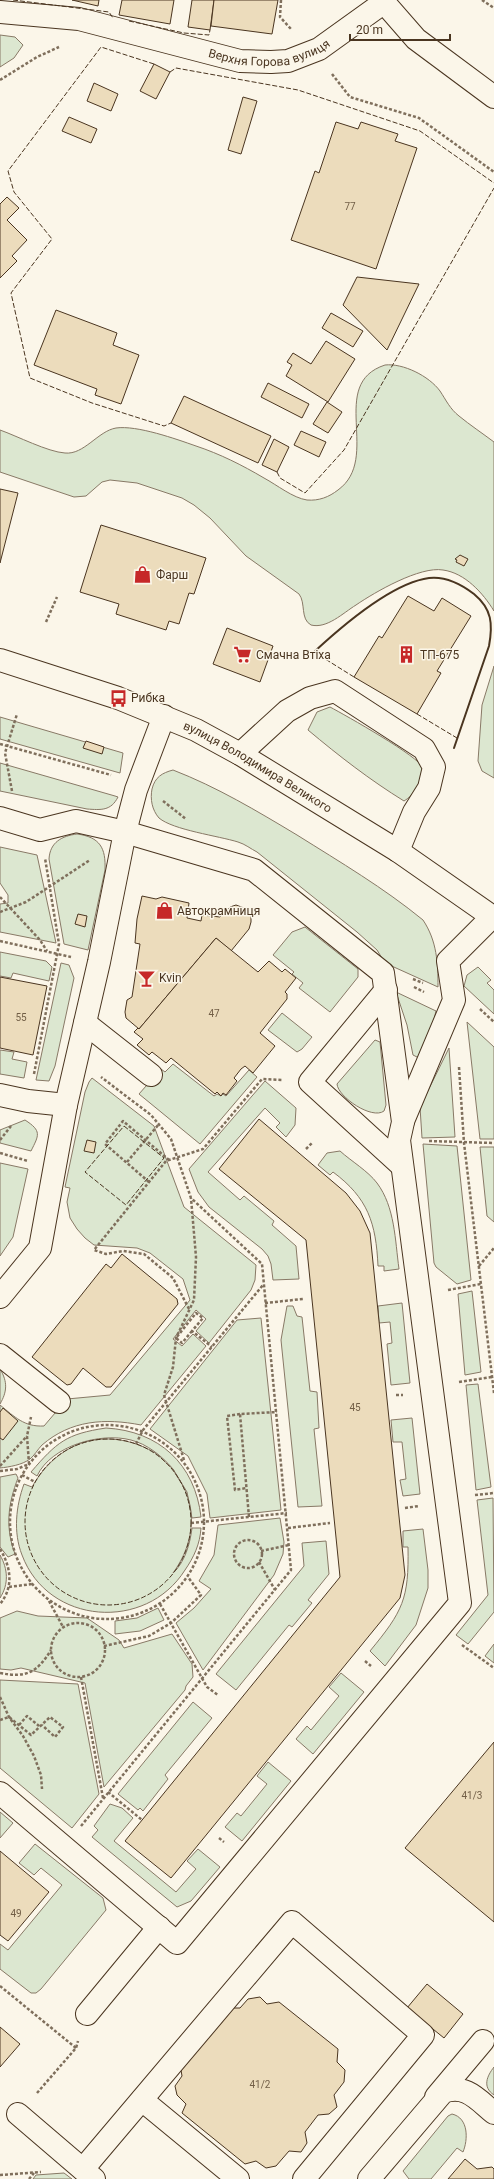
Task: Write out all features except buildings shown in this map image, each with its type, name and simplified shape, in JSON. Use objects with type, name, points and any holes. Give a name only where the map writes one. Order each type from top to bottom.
[{"type":"main road","name":"Верхня Горова вулиця","points":[[0,12],[94,22],[240,61],[288,61],[314,51],[382,1],[416,39],[494,97]]},
{"type":"main road","name":"вулиця Володимира Великого","points":[[0,660],[118,698],[164,716],[240,754],[398,852],[493,918]]},
{"type":"main road","points":[[240,754],[287,711],[310,698],[335,691],[424,749],[434,767],[429,788],[414,812],[398,852]]},
{"type":"main road","points":[[0,1297],[40,1248],[66,1104],[99,962],[124,832],[136,790],[164,716]]},
{"type":"main road","points":[[0,1793],[65,1846],[177,1943],[460,1603],[402,1166],[400,1131],[383,973],[254,870],[124,832],[76,821],[40,830],[1,818]]},
{"type":"main road","points":[[400,1131],[454,1000],[448,961],[493,918]]},
{"type":"main road","points":[[386,990],[310,1082],[402,1166]]},
{"type":"main road","points":[[85,1023],[151,1075]]},
{"type":"main road","points":[[0,1095],[28,1101],[66,1104]]},
{"type":"main road","points":[[0,1355],[59,1402]]},
{"type":"main road","points":[[18,2114],[88,2174],[142,2100],[292,1922],[423,2035],[304,2179]]},
{"type":"main road","points":[[87,2014],[159,1927]]},
{"type":"main road","points":[[369,2179],[483,2041]]},
{"type":"main road","points":[[435,2098],[452,2088],[462,2089],[494,2113]]},
{"type":"main road","points":[[142,2100],[238,2179]]},
{"type":"path","points":[[281,0],[280,17],[314,51],[350,97],[418,118],[494,172]]},
{"type":"path","points":[[482,0],[494,8]]},
{"type":"path","points":[[0,80],[37,57],[62,46]]},
{"type":"path","points":[[46,622],[57,597]]},
{"type":"path","points":[[1,818],[12,792],[5,753],[17,714]]},
{"type":"path","points":[[28,1101],[59,944],[40,830]]},
{"type":"path","points":[[0,912],[26,902],[50,888],[98,854],[124,832]]},
{"type":"path","points":[[0,897],[9,909],[40,940],[47,952]]},
{"type":"path","points":[[0,941],[99,962]]},
{"type":"path","points":[[458,1064],[464,1143],[494,1393]]},
{"type":"path","points":[[74,1072],[100,1076],[151,1114],[171,1139],[191,1198],[196,1257],[194,1300],[176,1338],[173,1367],[164,1395],[185,1462],[197,1483],[203,1502],[205,1521],[203,1541],[198,1560],[188,1577],[175,1592],[160,1604],[139,1614],[116,1619],[92,1618],[70,1612],[49,1600],[32,1584],[19,1565],[12,1543],[10,1520],[12,1496],[29,1464],[35,1456],[53,1440],[74,1430],[97,1424],[120,1425],[143,1430],[160,1439],[185,1462]]},
{"type":"path","points":[[189,1309],[173,1278],[144,1254],[123,1251],[106,1254],[94,1250],[166,1161],[203,1149],[262,1079],[310,1082]]},
{"type":"path","points":[[149,1182],[105,1144],[123,1122],[170,1160]]},
{"type":"path","points":[[127,1162],[158,1124]]},
{"type":"path","points":[[400,1131],[464,1143],[494,1143]]},
{"type":"path","points":[[306,1149],[312,1143]]},
{"type":"path","points":[[65,1846],[291,1570],[287,1513],[262,1264],[191,1198]]},
{"type":"path","points":[[479,1266],[494,1248]]},
{"type":"path","points":[[419,1294],[481,1284]]},
{"type":"path","points":[[136,1444],[143,1430],[263,1285]]},
{"type":"path","points":[[265,1303],[303,1299]]},
{"type":"path","points":[[196,1313],[203,1318],[182,1343],[176,1338],[196,1313]]},
{"type":"path","points":[[192,1331],[212,1347]]},
{"type":"path","points":[[25,1375],[33,1406],[27,1436],[29,1464]]},
{"type":"path","points":[[246,1488],[234,1490],[227,1416],[276,1412]]},
{"type":"path","points":[[240,1414],[249,1517]]},
{"type":"path","points":[[0,1466],[27,1436]]},
{"type":"path","points":[[0,1471],[17,1469],[29,1464]]},
{"type":"path","points":[[22,1475],[35,1482]]},
{"type":"path","points":[[405,1508],[424,1505]]},
{"type":"path","points":[[191,1523],[287,1513]]},
{"type":"path","points":[[288,1528],[330,1523]]},
{"type":"path","points":[[259,1562],[251,1568],[242,1567],[236,1561],[234,1552],[238,1544],[247,1541],[256,1543],[261,1551],[259,1562],[275,1590]]},
{"type":"path","points":[[261,1551],[289,1545]]},
{"type":"path","points":[[0,1549],[6,1559],[10,1572],[9,1586],[0,1604]]},
{"type":"path","points":[[104,1646],[150,1636],[171,1623],[201,1595],[188,1577]]},
{"type":"path","points":[[9,1586],[32,1584]]},
{"type":"path","points":[[49,1600],[63,1627]]},
{"type":"path","points":[[160,1604],[202,1678],[208,1687],[218,1695]]},
{"type":"path","points":[[71,1624],[89,1626],[96,1631],[104,1646],[104,1655],[101,1663],[95,1670],[81,1677],[71,1676],[62,1672],[54,1662],[51,1650],[52,1641],[63,1627],[71,1624]]},
{"type":"path","points":[[440,1627],[494,1668]]},
{"type":"path","points":[[0,1673],[13,1675],[26,1674],[37,1669],[51,1650]]},
{"type":"path","points":[[81,1677],[103,1798]]},
{"type":"path","points":[[0,1697],[9,1717],[23,1736],[41,1775],[42,1791],[26,1815]]},
{"type":"path","points":[[19,1725],[27,1716],[39,1726]]},
{"type":"path","points":[[9,1717],[31,1735],[50,1716],[63,1728],[55,1737],[42,1725]]},
{"type":"path","points":[[0,1720],[9,1717]]},
{"type":"path","points":[[108,1792],[142,1820]]},
{"type":"path","points":[[0,1986],[76,2048],[18,2114]]},
{"type":"green space","points":[[0,35],[15,37],[23,45],[14,58],[0,67]]},
{"type":"green space","points":[[385,365],[407,368],[429,380],[440,391],[456,413],[467,423],[494,442],[494,611],[479,591],[459,575],[443,570],[433,570],[410,576],[386,587],[329,623],[317,626],[311,625],[305,619],[299,594],[246,556],[210,518],[194,505],[182,498],[137,483],[110,480],[102,482],[86,496],[74,497],[0,472],[0,430],[41,447],[58,452],[72,453],[85,447],[109,430],[125,428],[156,433],[205,449],[239,464],[296,497],[307,500],[320,499],[331,495],[338,490],[350,476],[356,460],[356,404],[359,388],[368,375]]},
{"type":"green space","points":[[494,666],[494,778],[482,771],[478,761],[482,705]]},
{"type":"green space","points":[[330,707],[381,736],[419,763],[423,768],[423,777],[412,795],[404,801],[379,785],[308,730],[317,712]]},
{"type":"green space","points":[[0,717],[123,753],[120,773],[0,739]]},
{"type":"green space","points":[[0,763],[118,797],[112,805],[105,809],[87,809],[0,791]]},
{"type":"green space","points":[[173,770],[252,808],[297,835],[377,886],[423,920],[428,928],[436,952],[438,987],[385,963],[377,950],[357,932],[257,852],[246,845],[175,826],[159,818],[152,804],[152,789],[155,781],[160,776]]},
{"type":"green space","points":[[77,834],[91,838],[100,845],[103,850],[105,862],[105,870],[88,950],[64,944],[49,859],[54,844],[66,836]]},
{"type":"green space","points":[[0,847],[37,855],[56,943],[0,932],[0,904],[8,903],[8,895],[0,883]]},
{"type":"green space","points":[[305,927],[358,969],[358,977],[330,1012],[299,988],[303,983],[292,974],[294,972],[273,955],[292,932]]},
{"type":"green space","points":[[0,952],[46,961],[52,967],[49,981],[13,973],[11,978],[0,976]]},
{"type":"green space","points":[[61,963],[69,965],[74,978],[55,1066],[49,1081],[36,1080]]},
{"type":"green space","points":[[478,967],[491,980],[487,983],[494,990],[494,1014],[464,986],[467,975]]},
{"type":"green space","points":[[396,992],[436,1011],[430,1036],[421,1059],[413,1055],[407,1025]]},
{"type":"green space","points":[[282,1013],[312,1037],[302,1049],[297,1052],[268,1030]]},
{"type":"green space","points":[[467,1022],[494,1047],[494,1139],[480,1139]]},
{"type":"green space","points":[[375,1040],[380,1042],[386,1105],[384,1111],[379,1113],[364,1110],[356,1106],[343,1095],[337,1084]]},
{"type":"green space","points":[[449,1048],[455,1137],[422,1138],[420,1107]]},
{"type":"green space","points":[[0,1050],[14,1052],[12,1059],[27,1062],[24,1078],[0,1074]]},
{"type":"green space","points":[[173,1064],[214,1096],[217,1094],[221,1096],[223,1094],[226,1096],[249,1070],[257,1077],[200,1144],[139,1094],[161,1069],[165,1072]]},
{"type":"green space","points":[[92,1078],[154,1126],[184,1207],[256,1265],[255,1280],[251,1290],[209,1343],[196,1331],[206,1319],[196,1310],[173,1339],[182,1346],[193,1334],[206,1346],[141,1425],[102,1422],[77,1426],[65,1430],[53,1437],[42,1445],[32,1458],[27,1461],[0,1468],[0,1405],[25,1423],[44,1426],[67,1399],[110,1395],[190,1300],[183,1279],[150,1253],[137,1248],[94,1245],[77,1229],[70,1218],[67,1202],[70,1188],[65,1187],[85,1092]]},
{"type":"green space","points":[[265,1081],[296,1108],[295,1125],[286,1137],[276,1127],[280,1123],[265,1108],[208,1172],[240,1200],[244,1196],[274,1221],[272,1225],[296,1246],[299,1279],[273,1280],[271,1264],[268,1256],[262,1249],[209,1207],[198,1192],[189,1169]]},
{"type":"green space","points":[[25,1120],[34,1127],[37,1134],[36,1141],[31,1151],[0,1143],[0,1130]]},
{"type":"green space","points":[[423,1144],[457,1146],[471,1280],[457,1284],[436,1267],[434,1263]]},
{"type":"green space","points":[[480,1147],[494,1147],[494,1222],[487,1216]]},
{"type":"green space","points":[[340,1151],[369,1174],[383,1192],[391,1213],[399,1269],[384,1271],[384,1266],[378,1266],[372,1224],[362,1202],[345,1182],[333,1172],[330,1175],[318,1165],[327,1153]]},
{"type":"green space","points":[[0,1163],[28,1169],[13,1237],[0,1256]]},
{"type":"green space","points":[[472,1291],[481,1372],[465,1375],[458,1294]]},
{"type":"green space","points":[[402,1303],[410,1383],[391,1385],[387,1344],[392,1343],[390,1322],[379,1323],[378,1306]]},
{"type":"green space","points":[[287,1306],[293,1306],[297,1316],[302,1317],[310,1391],[317,1392],[319,1428],[314,1429],[322,1506],[298,1507],[281,1340]]},
{"type":"green space","points":[[261,1318],[281,1510],[210,1518],[207,1494],[188,1456],[150,1429],[237,1320]]},
{"type":"green space","points":[[0,1369],[3,1374],[6,1387],[0,1404]]},
{"type":"green space","points":[[478,1384],[491,1487],[476,1490],[466,1385]]},
{"type":"green space","points":[[412,1418],[420,1494],[403,1496],[400,1480],[406,1479],[402,1442],[393,1442],[391,1420]]},
{"type":"green space","points":[[106,1428],[142,1436],[158,1444],[171,1454],[182,1466],[191,1481],[197,1498],[201,1517],[192,1518],[191,1513],[188,1544],[173,1573],[184,1558],[190,1540],[192,1528],[201,1528],[198,1545],[185,1570],[168,1590],[147,1604],[123,1611],[99,1612],[75,1607],[53,1596],[35,1578],[22,1555],[17,1537],[17,1510],[24,1484],[32,1487],[43,1471],[55,1458],[83,1442],[65,1449],[53,1457],[37,1476],[31,1472],[48,1453],[63,1441],[92,1430]],"holes":[[[105,1438],[119,1438],[143,1444],[159,1455],[173,1469],[155,1453],[134,1443],[100,1439],[85,1442]]]},
{"type":"green space","points":[[16,1474],[18,1478],[12,1497],[9,1516],[10,1534],[15,1554],[8,1557],[0,1547],[0,1477]]},
{"type":"green space","points":[[493,1498],[494,1612],[468,1644],[456,1635],[488,1595],[477,1500]]},
{"type":"green space","points":[[280,1518],[284,1542],[283,1554],[274,1575],[203,1670],[176,1623],[194,1608],[211,1589],[199,1581],[214,1555],[218,1525]]},
{"type":"green space","points":[[423,1529],[428,1570],[428,1588],[416,1625],[385,1666],[370,1651],[390,1625],[402,1604],[407,1580],[408,1565],[408,1547],[403,1547],[403,1531]]},
{"type":"green space","points":[[326,1541],[329,1574],[308,1600],[312,1603],[292,1627],[289,1625],[236,1690],[216,1674],[304,1566],[302,1543]]},
{"type":"green space","points":[[0,1555],[5,1566],[6,1582],[0,1598]]},
{"type":"green space","points":[[158,1608],[164,1620],[140,1631],[115,1634],[115,1621],[137,1618]]},
{"type":"green space","points":[[17,1611],[38,1616],[87,1618],[119,1640],[124,1648],[172,1634],[192,1664],[193,1677],[186,1686],[185,1690],[104,1787],[85,1683],[21,1668],[11,1670],[0,1669],[0,1618]]},
{"type":"green space","points":[[494,1644],[494,1663],[485,1656]]},
{"type":"green space","points":[[341,1673],[364,1692],[313,1754],[296,1739],[307,1726],[311,1730],[339,1696],[329,1687]]},
{"type":"green space","points":[[0,1680],[78,1684],[99,1794],[72,1828],[0,1768]]},
{"type":"green space","points":[[193,1702],[212,1718],[165,1775],[168,1779],[143,1811],[140,1808],[138,1810],[118,1794]]},
{"type":"green space","points":[[268,1762],[291,1781],[242,1841],[225,1827],[237,1813],[241,1816],[267,1784],[257,1776]]},
{"type":"green space","points":[[110,1804],[122,1808],[133,1818],[114,1841],[176,1892],[196,1869],[187,1861],[198,1849],[220,1867],[191,1901],[177,1907],[92,1837],[98,1830],[94,1826]]},
{"type":"green space","points":[[0,1812],[13,1823],[0,1838]]},
{"type":"green space","points":[[35,1844],[103,1898],[106,1910],[41,1989],[36,1993],[31,1993],[0,1969],[0,1944],[8,1950],[62,1885],[41,1868],[34,1875],[19,1863]]},
{"type":"green space","points":[[494,2067],[494,2095],[488,2089],[487,2081],[489,2074]]},
{"type":"green space","points":[[452,2114],[458,2116],[462,2120],[466,2130],[466,2142],[463,2152],[457,2148],[431,2179],[409,2179],[403,2171],[448,2116]]},
{"type":"green space","points":[[64,2173],[72,2179],[33,2179],[36,2175]]},
{"type":"fence","points":[[13,0],[109,12],[113,18]]},
{"type":"fence","points":[[129,21],[184,33],[209,35],[210,30]]},
{"type":"fence","points":[[154,64],[101,47],[8,171],[14,192],[52,239],[11,293],[30,378],[92,403],[164,426],[171,423]]},
{"type":"fence","points":[[170,72],[176,68],[298,90],[420,131],[494,183]]},
{"type":"fence","points":[[277,472],[280,478],[305,493],[344,450],[494,188]]},
{"type":"fence","points":[[314,652],[354,677]]},
{"type":"fence","points":[[417,714],[457,738]]},
{"type":"fence","points":[[124,1126],[164,1158],[126,1205],[85,1172],[124,1126]]},
{"type":"fence","points":[[100,1439],[116,1439],[140,1445],[167,1463],[185,1490],[190,1506],[191,1522],[190,1538],[185,1554],[167,1581],[154,1591],[132,1602],[116,1605],[100,1605],[76,1599],[55,1586],[44,1575],[31,1554],[28,1546],[25,1530],[25,1514],[31,1490],[44,1469],[55,1458],[76,1445],[84,1442],[100,1439]]},
{"type":"wall","points":[[314,652],[352,619],[383,597],[399,588],[429,578],[441,578],[459,584],[469,590],[480,600],[488,611],[491,631],[489,646],[454,748]]},
{"type":"place","name":"Фарш","points":[[143,575]]},
{"type":"place","name":"Смачна Втіха","points":[[243,655]]},
{"type":"place","name":"ТП-675","points":[[407,655]]},
{"type":"place","name":"Рибка","points":[[118,698]]},
{"type":"place","name":"Автокрамниця","points":[[164,911]]},
{"type":"place","name":"Kvin","points":[[146,978]]}]
